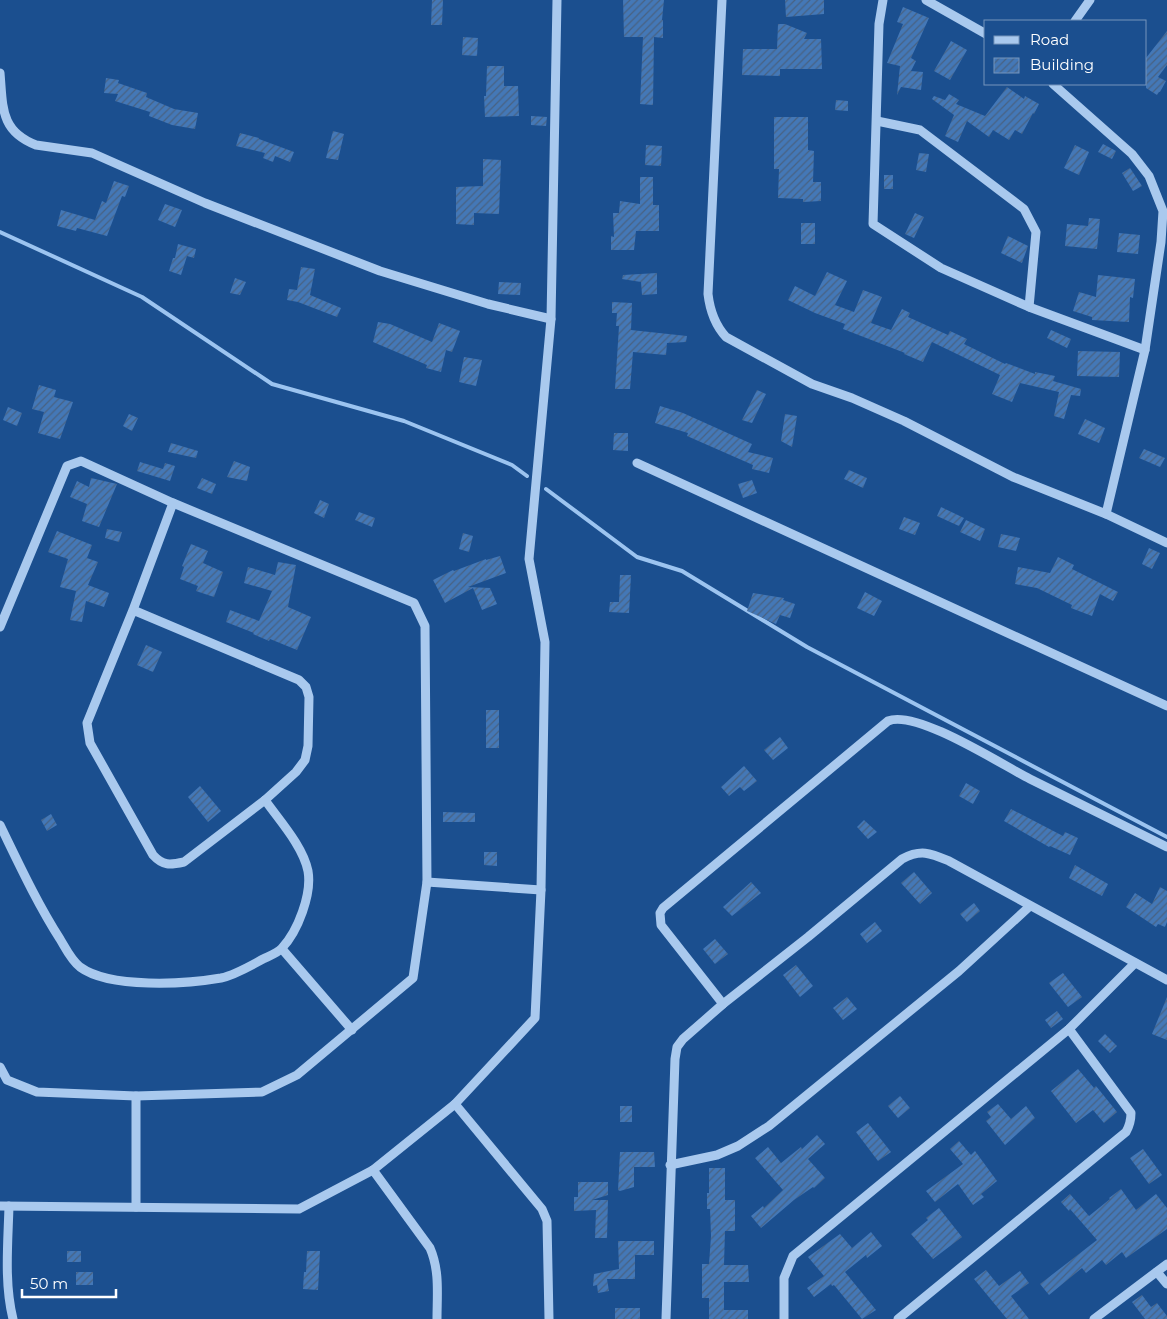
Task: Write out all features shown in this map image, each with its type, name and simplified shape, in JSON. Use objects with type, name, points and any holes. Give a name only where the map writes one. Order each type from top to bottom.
[{"type":"street","points":[[13,1319],[10,1310],[4,1206],[299,1209],[373,1170],[455,1104],[535,1018],[541,890],[545,642],[530,559],[551,319],[557,0]]},
{"type":"street","points":[[722,0],[708,294],[719,329],[726,336],[741,345],[812,384],[852,398],[904,421],[1013,477],[1106,514],[1167,543]]},
{"type":"street","points":[[884,0],[879,24],[873,224],[941,268],[1029,306],[1145,350]]},
{"type":"street","points":[[926,0],[984,33]]},
{"type":"street","points":[[1076,20],[1090,0]]},
{"type":"street","points":[[0,73],[7,123],[15,133],[29,143],[92,153],[205,202],[380,271],[488,304],[551,319]]},
{"type":"street","points":[[1054,85],[1132,154],[1150,176],[1163,211],[1161,242],[1145,350],[1106,514]]},
{"type":"street","points":[[877,121],[920,130],[1024,209],[1036,232],[1029,306]]},
{"type":"street","points":[[0,627],[67,466],[80,461],[173,503],[414,603],[425,626],[427,882],[413,978],[297,1075],[262,1092],[136,1096],[37,1092],[7,1080],[0,1067]]},
{"type":"street","points":[[637,463],[1167,706]]},
{"type":"street","points":[[133,610],[299,680],[306,687],[309,696],[308,746],[304,760],[296,772],[265,800],[184,862],[166,864],[159,862],[153,856],[90,743],[87,723],[133,610],[173,503]]},
{"type":"street","points":[[723,1004],[661,925],[660,913],[663,908],[894,718],[916,723],[982,752],[1027,777],[1167,847]]},
{"type":"street","points":[[0,825],[54,930],[72,959],[86,970],[109,979],[132,982],[223,978],[282,949],[296,927],[304,908],[308,888],[308,871],[302,852],[265,800]]},
{"type":"street","points":[[666,1319],[670,1165],[677,1048],[683,1039],[723,1004],[808,938],[892,866],[912,854],[922,852],[949,861],[1167,980]]},
{"type":"street","points":[[427,882],[541,890]]},
{"type":"street","points":[[670,1165],[717,1154],[738,1146],[769,1126],[959,971],[1030,906]]},
{"type":"street","points":[[282,949],[352,1030]]},
{"type":"street","points":[[784,1319],[784,1278],[793,1256],[1069,1029],[1135,963]]},
{"type":"street","points":[[898,1319],[1126,1132],[1130,1126],[1131,1113],[1069,1029]]},
{"type":"street","points":[[136,1096],[136,1207]]},
{"type":"street","points":[[455,1104],[545,1215],[548,1231],[549,1319]]},
{"type":"street","points":[[373,1170],[430,1248],[435,1259],[437,1268],[437,1319]]},
{"type":"street","points":[[1094,1319],[1167,1264]]},
{"type":"street","points":[[1157,1272],[1167,1284]]},
{"type":"building","points":[[432,0],[443,0],[442,25],[431,25]]},
{"type":"building","points":[[623,0],[664,0],[663,38],[654,37],[653,105],[640,104],[643,37],[624,37]]},
{"type":"building","points":[[785,0],[824,0],[824,14],[786,17]]},
{"type":"building","points":[[903,7],[929,18],[911,58],[916,61],[911,71],[923,72],[921,90],[901,87],[897,95],[900,66],[887,63],[903,24],[897,22]]},
{"type":"building","points":[[778,24],[785,24],[807,33],[804,39],[821,39],[822,69],[780,69],[780,76],[742,75],[743,49],[777,49]]},
{"type":"building","points":[[1167,31],[1167,65],[1158,77],[1166,81],[1157,95],[1146,88],[1147,57]]},
{"type":"building","points":[[463,37],[478,38],[477,56],[462,55]]},
{"type":"building","points":[[951,41],[967,50],[950,80],[934,71]]},
{"type":"building","points":[[487,66],[504,66],[504,86],[518,86],[519,116],[485,117],[484,96],[486,96]]},
{"type":"building","points":[[106,78],[119,80],[118,83],[147,93],[146,97],[174,109],[198,113],[195,129],[172,125],[149,116],[150,112],[115,101],[118,94],[104,93]]},
{"type":"building","points":[[1007,87],[1024,99],[1025,96],[1039,104],[1022,134],[1015,130],[1009,140],[993,130],[989,137],[967,121],[958,142],[945,136],[954,115],[932,99],[934,96],[945,100],[949,94],[959,100],[956,104],[985,116]]},
{"type":"building","points":[[836,100],[848,101],[848,111],[835,110]]},
{"type":"building","points":[[531,116],[547,117],[546,126],[531,125]]},
{"type":"building","points":[[774,117],[808,117],[808,150],[814,151],[813,182],[821,182],[821,201],[803,202],[803,199],[778,198],[779,169],[774,169]]},
{"type":"building","points":[[333,131],[344,134],[338,160],[326,158]]},
{"type":"building","points":[[240,133],[259,138],[294,152],[290,162],[275,156],[273,162],[263,158],[265,153],[236,146]]},
{"type":"building","points":[[1103,144],[1116,151],[1112,159],[1098,152]]},
{"type":"building","points":[[646,145],[662,146],[661,166],[645,165]]},
{"type":"building","points":[[1075,145],[1089,152],[1079,175],[1064,168]]},
{"type":"building","points":[[919,153],[929,154],[926,172],[916,170]]},
{"type":"building","points":[[483,159],[501,160],[499,214],[474,213],[474,225],[456,224],[456,187],[483,186]]},
{"type":"building","points":[[1130,168],[1142,186],[1133,191],[1122,173]]},
{"type":"building","points":[[884,175],[893,175],[893,189],[884,189]]},
{"type":"building","points":[[640,177],[653,177],[653,205],[659,205],[659,231],[636,231],[634,250],[611,250],[611,236],[614,237],[613,213],[619,213],[620,201],[640,204]]},
{"type":"building","points":[[114,181],[129,186],[125,197],[122,196],[107,236],[77,228],[76,231],[57,226],[61,210],[95,220],[102,201],[106,203]]},
{"type":"building","points":[[165,204],[182,210],[175,227],[158,220]]},
{"type":"building","points":[[915,213],[924,217],[914,238],[905,234]]},
{"type":"building","points":[[1089,218],[1100,219],[1097,249],[1065,246],[1067,224],[1088,226]]},
{"type":"building","points":[[801,223],[815,223],[815,244],[801,244]]},
{"type":"building","points":[[1119,233],[1140,235],[1138,254],[1117,252]]},
{"type":"building","points":[[1008,236],[1028,246],[1022,263],[1001,253]]},
{"type":"building","points":[[178,244],[196,249],[194,258],[187,256],[181,275],[169,271],[173,258],[175,258]]},
{"type":"building","points":[[301,267],[315,269],[310,295],[341,308],[337,317],[298,302],[287,300],[289,289],[297,290]]},
{"type":"building","points":[[827,272],[847,281],[835,305],[854,312],[863,290],[882,297],[871,323],[891,330],[902,309],[910,313],[908,317],[948,335],[950,331],[967,339],[964,344],[1005,364],[1035,374],[1035,372],[1055,376],[1053,381],[1081,389],[1080,396],[1071,395],[1064,419],[1054,416],[1059,392],[1020,383],[1012,402],[992,394],[1000,375],[932,342],[923,362],[843,329],[845,324],[815,313],[788,300],[795,286],[815,296]]},
{"type":"building","points":[[657,273],[657,294],[642,295],[641,282],[622,279],[623,275]]},
{"type":"building","points":[[1098,275],[1135,279],[1133,298],[1130,297],[1129,322],[1092,320],[1092,317],[1073,311],[1079,292],[1096,297]]},
{"type":"building","points":[[235,278],[246,282],[240,295],[230,293]]},
{"type":"building","points":[[499,282],[521,283],[520,295],[498,294]]},
{"type":"building","points":[[612,302],[632,303],[631,330],[687,336],[686,342],[667,343],[666,355],[633,352],[630,389],[615,389],[619,326],[616,326],[617,313],[612,313]]},
{"type":"building","points":[[378,322],[390,324],[432,342],[439,323],[460,331],[452,352],[446,350],[441,372],[426,368],[427,365],[373,342]]},
{"type":"building","points":[[1051,330],[1071,339],[1067,348],[1047,338]]},
{"type":"building","points":[[1078,351],[1120,352],[1119,377],[1077,376]]},
{"type":"building","points":[[464,357],[482,360],[476,386],[459,382]]},
{"type":"building","points":[[39,385],[56,390],[54,397],[73,402],[60,439],[38,433],[44,412],[32,409]]},
{"type":"building","points":[[757,390],[766,394],[752,423],[742,420]]},
{"type":"building","points":[[660,406],[683,413],[752,444],[748,452],[773,458],[769,473],[752,469],[753,465],[687,436],[688,433],[655,423]]},
{"type":"building","points":[[8,407],[22,413],[17,426],[3,420]]},
{"type":"building","points":[[129,414],[138,418],[132,431],[123,426]]},
{"type":"building","points":[[785,414],[797,416],[792,447],[781,441]]},
{"type":"building","points":[[1085,419],[1105,428],[1099,443],[1078,434]]},
{"type":"building","points":[[614,433],[628,433],[628,451],[613,450]]},
{"type":"building","points":[[171,443],[198,451],[196,458],[168,452]]},
{"type":"building","points":[[1144,449],[1165,458],[1160,467],[1139,458]]},
{"type":"building","points":[[234,461],[250,467],[247,481],[227,477]]},
{"type":"building","points":[[140,462],[163,469],[165,463],[175,466],[170,481],[137,471]]},
{"type":"building","points":[[849,470],[867,478],[863,488],[844,479]]},
{"type":"building","points":[[91,478],[117,484],[99,527],[82,521],[87,504],[70,497],[77,481],[89,487]]},
{"type":"building","points":[[202,478],[216,484],[212,494],[197,488]]},
{"type":"building","points":[[752,480],[757,493],[743,498],[738,484]]},
{"type":"building","points":[[320,500],[329,504],[324,518],[314,513]]},
{"type":"building","points":[[941,507],[964,518],[959,526],[937,516]]},
{"type":"building","points":[[359,512],[375,518],[372,527],[355,520]]},
{"type":"building","points":[[904,517],[920,523],[915,535],[899,529]]},
{"type":"building","points":[[966,520],[985,529],[980,541],[960,532]]},
{"type":"building","points":[[107,529],[122,532],[119,542],[105,538]]},
{"type":"building","points":[[57,531],[92,545],[87,558],[98,562],[88,585],[109,593],[104,607],[86,601],[82,622],[70,620],[76,591],[60,587],[68,559],[48,552]]},
{"type":"building","points":[[463,533],[473,536],[469,552],[459,549]]},
{"type":"building","points":[[1001,534],[1020,538],[1016,551],[998,547]]},
{"type":"building","points":[[191,544],[208,551],[203,563],[223,572],[214,597],[196,591],[198,586],[180,579],[184,567],[182,566]]},
{"type":"building","points":[[1149,548],[1160,553],[1152,569],[1142,564]]},
{"type":"building","points":[[500,556],[506,573],[468,587],[490,588],[497,604],[482,610],[473,588],[445,603],[433,580],[453,570]]},
{"type":"building","points":[[1058,557],[1074,565],[1072,569],[1118,592],[1113,601],[1100,594],[1092,616],[1071,608],[1072,605],[1037,588],[1015,584],[1018,567],[1050,573]]},
{"type":"building","points":[[278,562],[296,565],[288,607],[311,617],[297,650],[270,639],[269,641],[226,622],[230,610],[259,621],[272,591],[244,583],[248,567],[275,575]]},
{"type":"building","points":[[620,575],[631,575],[629,613],[609,612],[610,602],[619,602]]},
{"type":"building","points":[[865,592],[882,601],[874,616],[857,608]]},
{"type":"building","points":[[753,593],[784,598],[783,600],[795,604],[790,618],[780,615],[776,624],[747,611]]},
{"type":"building","points":[[146,645],[162,652],[153,672],[137,665]]},
{"type":"building","points":[[486,710],[499,710],[499,748],[486,748]]},
{"type":"building","points":[[780,737],[788,748],[773,760],[764,750]]},
{"type":"building","points":[[744,766],[757,781],[744,791],[740,787],[729,796],[721,787]]},
{"type":"building","points":[[966,783],[980,791],[973,804],[959,796]]},
{"type":"building","points":[[200,786],[221,811],[208,822],[188,797]]},
{"type":"building","points":[[1011,809],[1063,836],[1065,832],[1078,838],[1070,855],[1049,847],[1004,821]]},
{"type":"building","points":[[443,812],[475,813],[475,822],[443,822]]},
{"type":"building","points":[[51,814],[57,825],[47,831],[41,820]]},
{"type":"building","points":[[864,820],[877,832],[868,839],[857,827]]},
{"type":"building","points":[[484,852],[497,852],[497,866],[484,865]]},
{"type":"building","points":[[1075,865],[1108,884],[1102,896],[1069,878]]},
{"type":"building","points":[[914,872],[932,893],[920,904],[901,883]]},
{"type":"building","points":[[751,882],[761,893],[732,916],[723,907]]},
{"type":"building","points":[[1160,887],[1167,891],[1167,922],[1165,927],[1158,924],[1156,927],[1126,907],[1135,893],[1152,904]]},
{"type":"building","points":[[974,903],[980,911],[967,922],[960,914]]},
{"type":"building","points":[[875,922],[882,931],[867,943],[860,934]]},
{"type":"building","points":[[715,939],[728,954],[715,964],[703,949]]},
{"type":"building","points":[[796,965],[813,986],[800,997],[783,975]]},
{"type":"building","points":[[1063,973],[1082,997],[1068,1007],[1049,983]]},
{"type":"building","points":[[847,997],[857,1009],[843,1020],[833,1008]]},
{"type":"building","points":[[1167,997],[1167,1040],[1152,1034]]},
{"type":"building","points":[[1057,1011],[1063,1019],[1051,1028],[1045,1020]]},
{"type":"building","points":[[1105,1034],[1117,1046],[1110,1053],[1098,1041]]},
{"type":"building","points":[[1078,1069],[1094,1088],[1096,1086],[1117,1112],[1104,1123],[1093,1110],[1076,1123],[1051,1091]]},
{"type":"building","points":[[900,1096],[910,1108],[898,1118],[888,1106]]},
{"type":"building","points":[[998,1104],[1011,1119],[1026,1106],[1035,1118],[1005,1145],[986,1121],[991,1117],[987,1112]]},
{"type":"building","points":[[620,1106],[632,1106],[632,1122],[620,1122]]},
{"type":"building","points":[[868,1123],[891,1152],[878,1161],[856,1132]]},
{"type":"building","points":[[817,1135],[825,1144],[808,1159],[825,1178],[814,1188],[794,1200],[761,1228],[751,1216],[763,1206],[764,1208],[783,1190],[755,1158],[768,1147],[781,1163],[801,1147],[802,1149]]},
{"type":"building","points":[[959,1141],[971,1155],[975,1151],[997,1181],[981,1194],[984,1197],[973,1205],[958,1184],[935,1202],[926,1191],[963,1164],[950,1149]]},
{"type":"building","points":[[1143,1149],[1162,1175],[1149,1184],[1130,1158]]},
{"type":"building","points":[[620,1152],[654,1152],[655,1167],[634,1167],[634,1187],[620,1191],[618,1190]]},
{"type":"building","points":[[709,1168],[725,1168],[725,1200],[735,1200],[735,1231],[725,1231],[724,1265],[748,1265],[749,1282],[724,1282],[724,1310],[748,1310],[748,1319],[709,1319],[709,1298],[702,1298],[702,1264],[709,1264],[711,1236],[710,1209],[707,1209]]},
{"type":"building","points":[[578,1182],[608,1182],[608,1195],[592,1200],[608,1200],[607,1238],[595,1238],[596,1210],[574,1211],[574,1197],[578,1197]]},
{"type":"building","points":[[1121,1189],[1136,1210],[1156,1194],[1167,1208],[1167,1229],[1126,1258],[1122,1252],[1106,1265],[1102,1260],[1086,1273],[1082,1268],[1049,1295],[1040,1284],[1097,1240],[1070,1209],[1069,1211],[1061,1202],[1070,1194],[1089,1216]]},
{"type":"building","points":[[939,1208],[962,1237],[933,1259],[911,1234],[928,1220],[926,1218]]},
{"type":"building","points":[[871,1232],[882,1246],[867,1258],[866,1255],[845,1272],[876,1310],[862,1319],[834,1285],[832,1286],[831,1284],[814,1297],[807,1288],[824,1276],[808,1257],[840,1234],[852,1248]]},
{"type":"building","points":[[618,1241],[654,1241],[654,1255],[635,1255],[635,1279],[607,1279],[609,1291],[598,1293],[597,1285],[593,1286],[594,1274],[619,1269]]},
{"type":"building","points":[[67,1251],[81,1251],[81,1262],[67,1262]]},
{"type":"building","points":[[307,1251],[320,1251],[318,1290],[303,1289]]},
{"type":"building","points":[[986,1270],[999,1286],[1020,1271],[1029,1283],[1011,1296],[1029,1319],[1007,1319],[974,1279]]},
{"type":"building","points":[[76,1272],[93,1272],[93,1285],[76,1285]]},
{"type":"building","points":[[1142,1295],[1151,1307],[1157,1303],[1167,1316],[1167,1319],[1145,1319],[1132,1302]]},
{"type":"building","points":[[615,1308],[640,1308],[640,1319],[615,1319]]},
{"type":"waterway","points":[[0,232],[142,297],[272,384],[404,421],[512,465],[527,476]]},
{"type":"waterway","points":[[546,489],[637,557],[682,571],[807,647],[1167,837]]}]
